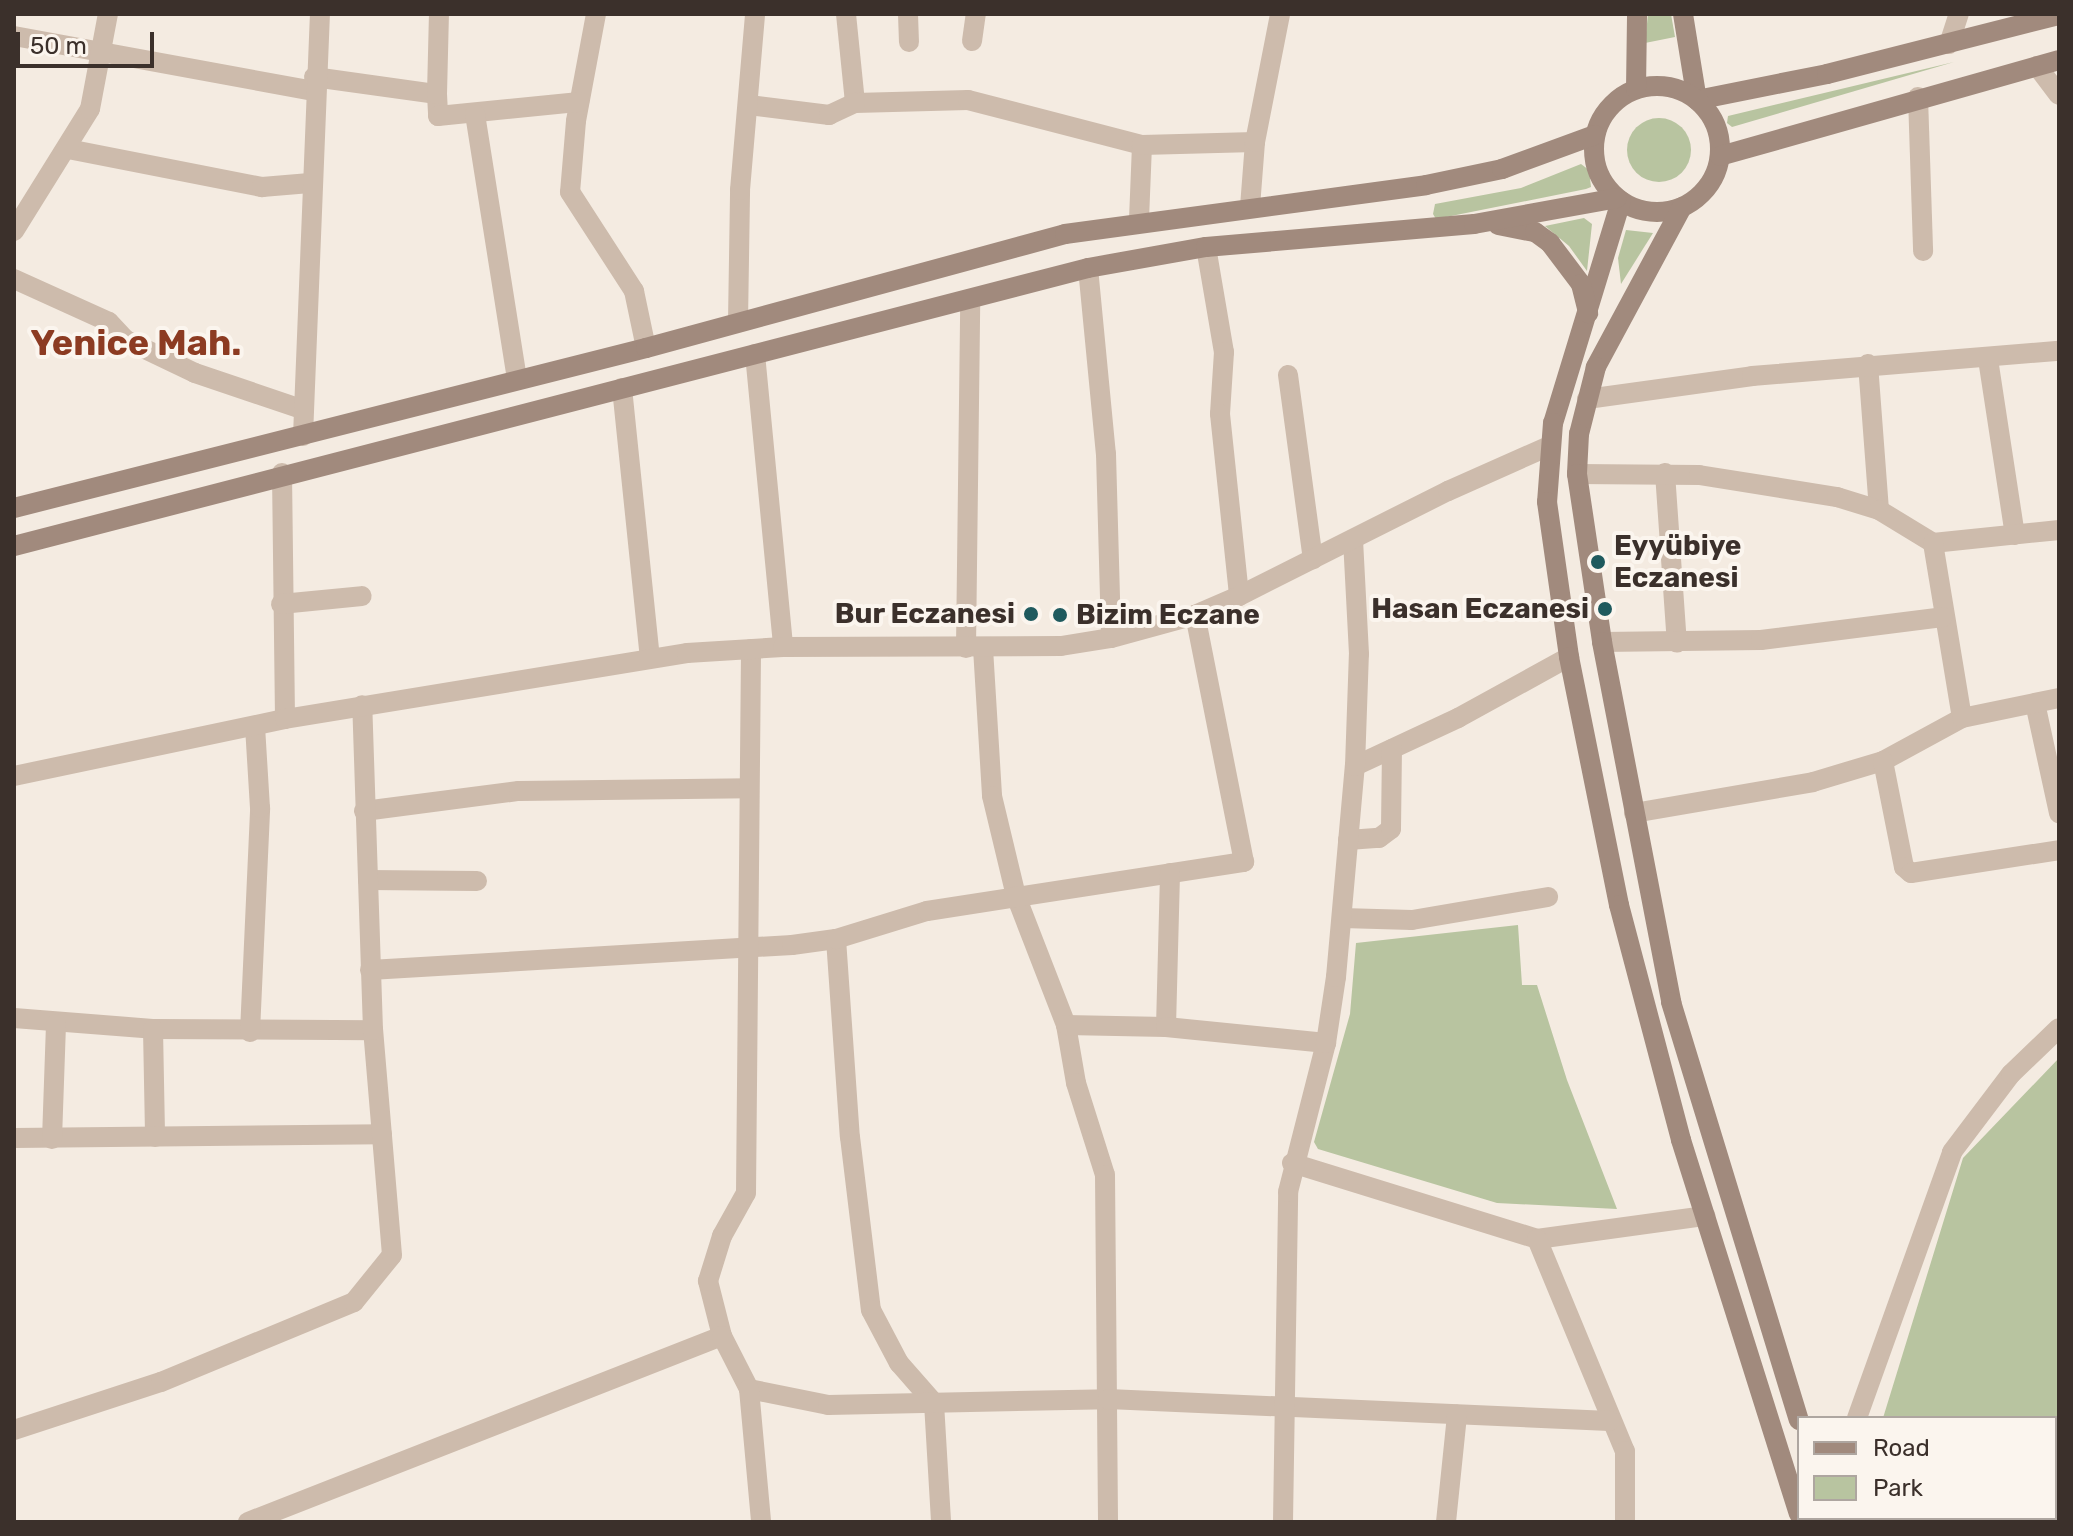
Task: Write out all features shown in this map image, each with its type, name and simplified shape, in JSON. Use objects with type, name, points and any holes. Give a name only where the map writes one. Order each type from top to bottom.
[{"type":"main road","points":[[1636,89],[1637,14]]},
{"type":"main road","points":[[1683,14],[1697,100],[1718,131],[1720,156],[1711,181],[1682,207],[1608,337],[1587,399],[1577,474],[1602,642],[1671,1002],[1798,1416]]},
{"type":"main road","points":[[1682,207],[1650,212],[1619,199],[1597,170],[1595,135],[1614,102],[1636,89],[1668,87],[1697,100],[1949,44],[2059,15]]},
{"type":"main road","points":[[1720,156],[1918,97],[2059,60]]},
{"type":"main road","points":[[14,508],[646,348],[990,253],[1139,220],[1486,172],[1564,150],[1595,135]]},
{"type":"main road","points":[[14,546],[282,473],[1088,268],[1206,247],[1474,224],[1619,199]]},
{"type":"main road","points":[[1619,199],[1547,447],[1546,491],[1569,657],[1619,905],[1705,1216],[1797,1506]]},
{"type":"main road","points":[[1474,224],[1513,226],[1550,243],[1581,284],[1588,313]]},
{"type":"street","points":[[14,231],[68,149],[90,109],[108,14]]},
{"type":"street","points":[[303,436],[310,183],[320,14]]},
{"type":"street","points":[[439,14],[438,116],[579,102]]},
{"type":"street","points":[[596,14],[579,102],[570,192],[634,291],[646,348]]},
{"type":"street","points":[[738,322],[740,190],[755,14]]},
{"type":"street","points":[[846,14],[855,103]]},
{"type":"street","points":[[908,14],[909,42]]},
{"type":"street","points":[[972,41],[976,14]]},
{"type":"street","points":[[1250,207],[1255,142],[1280,14]]},
{"type":"street","points":[[1949,44],[1959,14]]},
{"type":"street","points":[[14,36],[314,84],[437,94]]},
{"type":"street","points":[[2037,66],[2059,95]]},
{"type":"street","points":[[1918,97],[1923,251]]},
{"type":"street","points":[[749,105],[829,115],[855,103],[968,100],[1142,145],[1255,142]]},
{"type":"street","points":[[475,114],[517,380]]},
{"type":"street","points":[[1139,220],[1142,145]]},
{"type":"street","points":[[68,149],[262,187],[310,183]]},
{"type":"street","points":[[1206,247],[1224,352],[1220,414],[1239,596]]},
{"type":"street","points":[[1088,268],[1106,454],[1111,638]]},
{"type":"street","points":[[14,279],[109,322],[126,340],[195,373],[304,410]]},
{"type":"street","points":[[970,299],[974,648],[992,796],[1016,896],[1066,1025],[1076,1083],[1105,1175],[1108,1522]]},
{"type":"street","points":[[1587,399],[1868,364],[1988,359],[2059,351]]},
{"type":"street","points":[[755,354],[783,647]]},
{"type":"street","points":[[1988,359],[2015,535]]},
{"type":"street","points":[[1868,364],[1879,510]]},
{"type":"street","points":[[1288,375],[1313,559]]},
{"type":"street","points":[[622,388],[650,658]]},
{"type":"street","points":[[14,776],[285,719],[650,658],[783,647],[1071,645],[1111,638],[1195,615],[1239,596],[1547,447]]},
{"type":"street","points":[[282,473],[281,604],[285,719]]},
{"type":"street","points":[[1577,474],[1665,473],[1837,497],[1879,510],[1933,543],[2059,530]]},
{"type":"street","points":[[1665,473],[1677,643]]},
{"type":"street","points":[[1283,1522],[1292,1163],[1326,1043],[1342,918],[1355,766],[1359,654],[1353,539]]},
{"type":"street","points":[[1933,543],[1962,718]]},
{"type":"street","points":[[281,604],[362,596]]},
{"type":"street","points":[[370,970],[747,948],[836,939],[927,911],[1244,862],[1195,615]]},
{"type":"street","points":[[1602,642],[1761,640],[1943,617]]},
{"type":"street","points":[[751,649],[746,1193],[722,1236],[708,1281],[722,1336],[749,1389],[761,1522]]},
{"type":"street","points":[[1355,766],[1569,657]]},
{"type":"street","points":[[1634,813],[1813,782],[1883,761],[1962,718],[2059,698]]},
{"type":"street","points":[[2035,703],[2059,813]]},
{"type":"street","points":[[14,1430],[161,1382],[354,1302],[392,1255],[373,1030],[362,705]]},
{"type":"street","points":[[250,1032],[260,808],[255,726]]},
{"type":"street","points":[[1348,840],[1379,838],[1391,829],[1392,749]]},
{"type":"street","points":[[1883,761],[1904,867],[1911,873],[2059,850]]},
{"type":"street","points":[[364,811],[519,791],[749,788]]},
{"type":"street","points":[[1166,1027],[1170,873]]},
{"type":"street","points":[[368,880],[477,881]]},
{"type":"street","points":[[1342,918],[1412,920],[1548,897]]},
{"type":"street","points":[[836,939],[850,1137],[871,1310],[899,1363],[934,1403],[941,1522]]},
{"type":"street","points":[[14,1018],[56,1024],[153,1029],[250,1032],[373,1030]]},
{"type":"street","points":[[52,1139],[56,1024]]},
{"type":"street","points":[[1066,1025],[1166,1027],[1326,1043]]},
{"type":"street","points":[[1858,1416],[1952,1152],[2011,1074],[2059,1028]]},
{"type":"street","points":[[153,1029],[155,1137]]},
{"type":"street","points":[[14,1138],[382,1134]]},
{"type":"street","points":[[1292,1163],[1537,1239],[1705,1216]]},
{"type":"street","points":[[1537,1239],[1625,1451],[1625,1522]]},
{"type":"street","points":[[248,1522],[273,1518],[722,1336]]},
{"type":"street","points":[[749,1389],[828,1405],[1108,1399],[1610,1421]]},
{"type":"street","points":[[1446,1522],[1457,1415]]},
{"type":"green space","points":[[1648,14],[1671,14],[1675,37],[1645,43]]},
{"type":"green space","points":[[1954,62],[1732,127],[1727,123],[1728,116]]},
{"type":"green space","points":[[1659,118],[1682,127],[1691,150],[1682,173],[1659,182],[1636,173],[1627,150],[1636,127]]},
{"type":"green space","points":[[1581,164],[1589,170],[1591,187],[1586,189],[1436,219],[1433,214],[1435,204],[1521,188]]},
{"type":"green space","points":[[1584,218],[1592,224],[1587,271],[1569,246],[1545,226]]},
{"type":"green space","points":[[1626,230],[1653,233],[1621,284],[1618,258]]},
{"type":"green space","points":[[1518,925],[1522,985],[1537,985],[1567,1080],[1617,1209],[1497,1203],[1318,1149],[1314,1142],[1350,1014],[1356,943]]},
{"type":"green space","points":[[2059,1058],[2059,1522],[1881,1522],[2057,1520],[2057,1416],[1884,1416],[1963,1158]]},
{"type":"place","name":"Eyyübiye Eczanesi","points":[[1598,562]]},
{"type":"place","name":"Hasan Eczanesi","points":[[1605,609]]},
{"type":"place","name":"Bur Eczanesi","points":[[1031,614]]},
{"type":"place","name":"Bizim Eczane","points":[[1060,615]]},
{"type":"district","name":"Yenice Mah.","points":[[136,343]]}]
